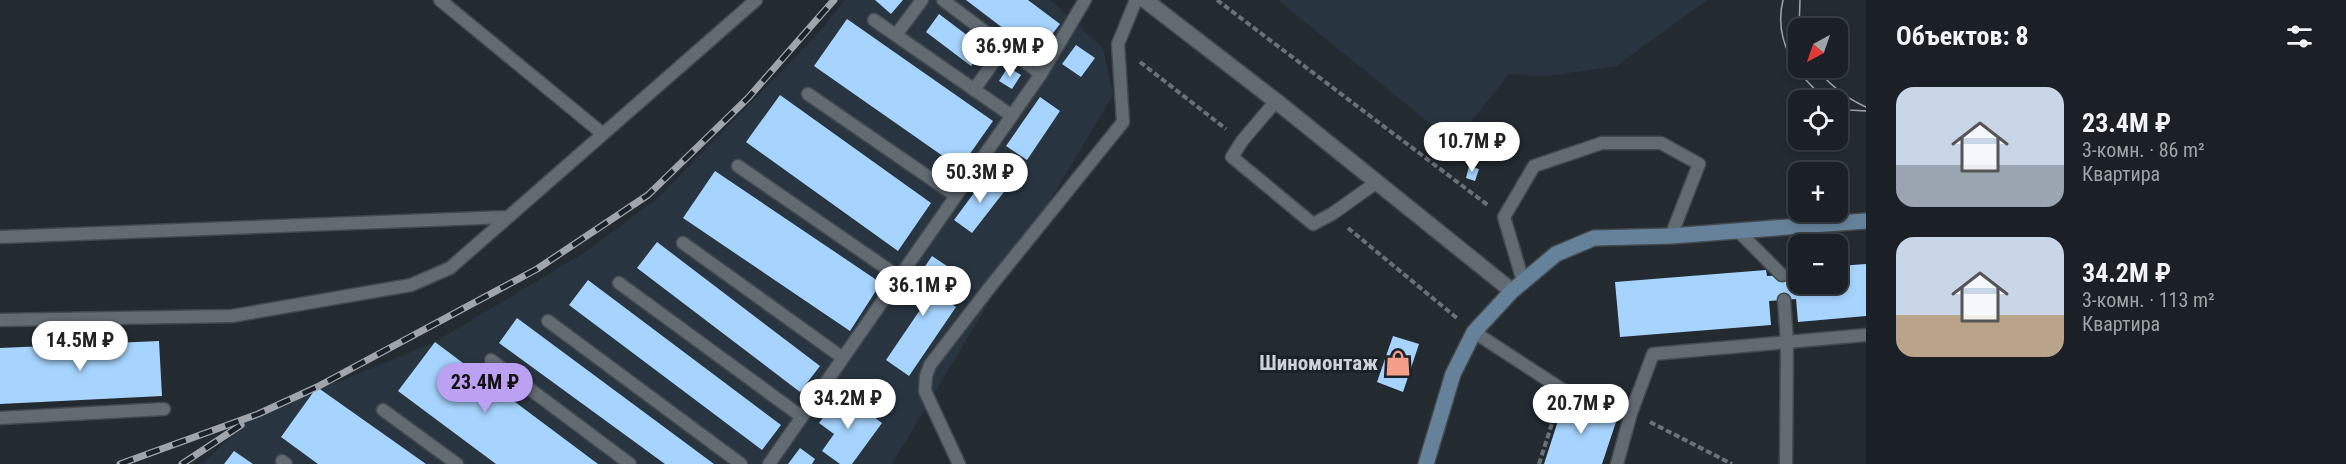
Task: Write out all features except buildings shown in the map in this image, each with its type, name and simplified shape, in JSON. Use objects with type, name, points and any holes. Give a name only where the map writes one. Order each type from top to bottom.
[{"type":"main road","points":[[1426,464],[1453,374],[1474,332],[1518,286],[1556,254],[1594,238],[1671,236],[1866,221]]},
{"type":"street","points":[[1145,0],[1377,182],[1518,286]]},
{"type":"lane","points":[[440,0],[603,134]]},
{"type":"lane","points":[[0,320],[232,316],[411,285],[450,268],[756,0]]},
{"type":"lane","points":[[896,35],[922,0]]},
{"type":"lane","points":[[943,0],[1041,74]]},
{"type":"lane","points":[[768,464],[1041,74],[1085,0]]},
{"type":"lane","points":[[959,464],[925,391],[926,376],[930,365],[990,286],[1123,122],[1118,44],[1136,0]]},
{"type":"lane","points":[[874,20],[1012,116]]},
{"type":"lane","points":[[974,90],[1004,47]]},
{"type":"lane","points":[[808,94],[956,196]]},
{"type":"lane","points":[[1276,101],[1242,141],[1232,157],[1313,224],[1332,214],[1377,182]]},
{"type":"lane","points":[[1518,286],[1504,217],[1534,166],[1602,143],[1661,143],[1699,164],[1671,236]]},
{"type":"lane","points":[[738,166],[899,277]]},
{"type":"lane","points":[[0,237],[507,217]]},
{"type":"lane","points":[[1738,231],[1782,275]]},
{"type":"lane","points":[[682,243],[843,358]]},
{"type":"lane","points":[[619,283],[802,417]]},
{"type":"lane","points":[[1784,300],[1787,342],[1786,464]]},
{"type":"lane","points":[[548,321],[741,464]]},
{"type":"lane","points":[[1474,332],[1563,390],[1631,413]]},
{"type":"lane","points":[[1617,464],[1631,413],[1653,354],[1866,335]]},
{"type":"lane","points":[[491,360],[630,464]]},
{"type":"lane","points":[[0,418],[164,409]]},
{"type":"lane","points":[[383,410],[457,464]]},
{"type":"path","points":[[1217,0],[1504,217]]},
{"type":"path","points":[[1539,464],[1563,390]]},
{"type":"path","points":[[1631,413],[1732,464]]},
{"type":"shaded area","points":[[845,0],[1050,0],[1103,48],[1113,95],[892,464],[202,464],[246,422],[317,387],[341,381],[435,342],[584,253],[658,198],[817,35]]},
{"type":"shaded area","points":[[1278,0],[1707,0],[1616,66],[1548,76],[1509,74],[1454,143]]},
{"type":"tram line","points":[[1783,0],[1781,30],[1785,43],[1797,69],[1816,90]]},
{"type":"tram line","points":[[1799,18],[1800,0]]},
{"type":"tram line","points":[[1824,78],[1838,90],[1866,107]]},
{"type":"tram line","points":[[1848,110],[1866,111]]},
{"type":"railway","points":[[120,464],[258,414],[317,387],[537,269],[648,195],[748,98],[834,0]]},
{"type":"railway","points":[[182,464],[241,425]]},
{"type":"place","name":"Шиномонтаж","points":[[1398,363]]}]
